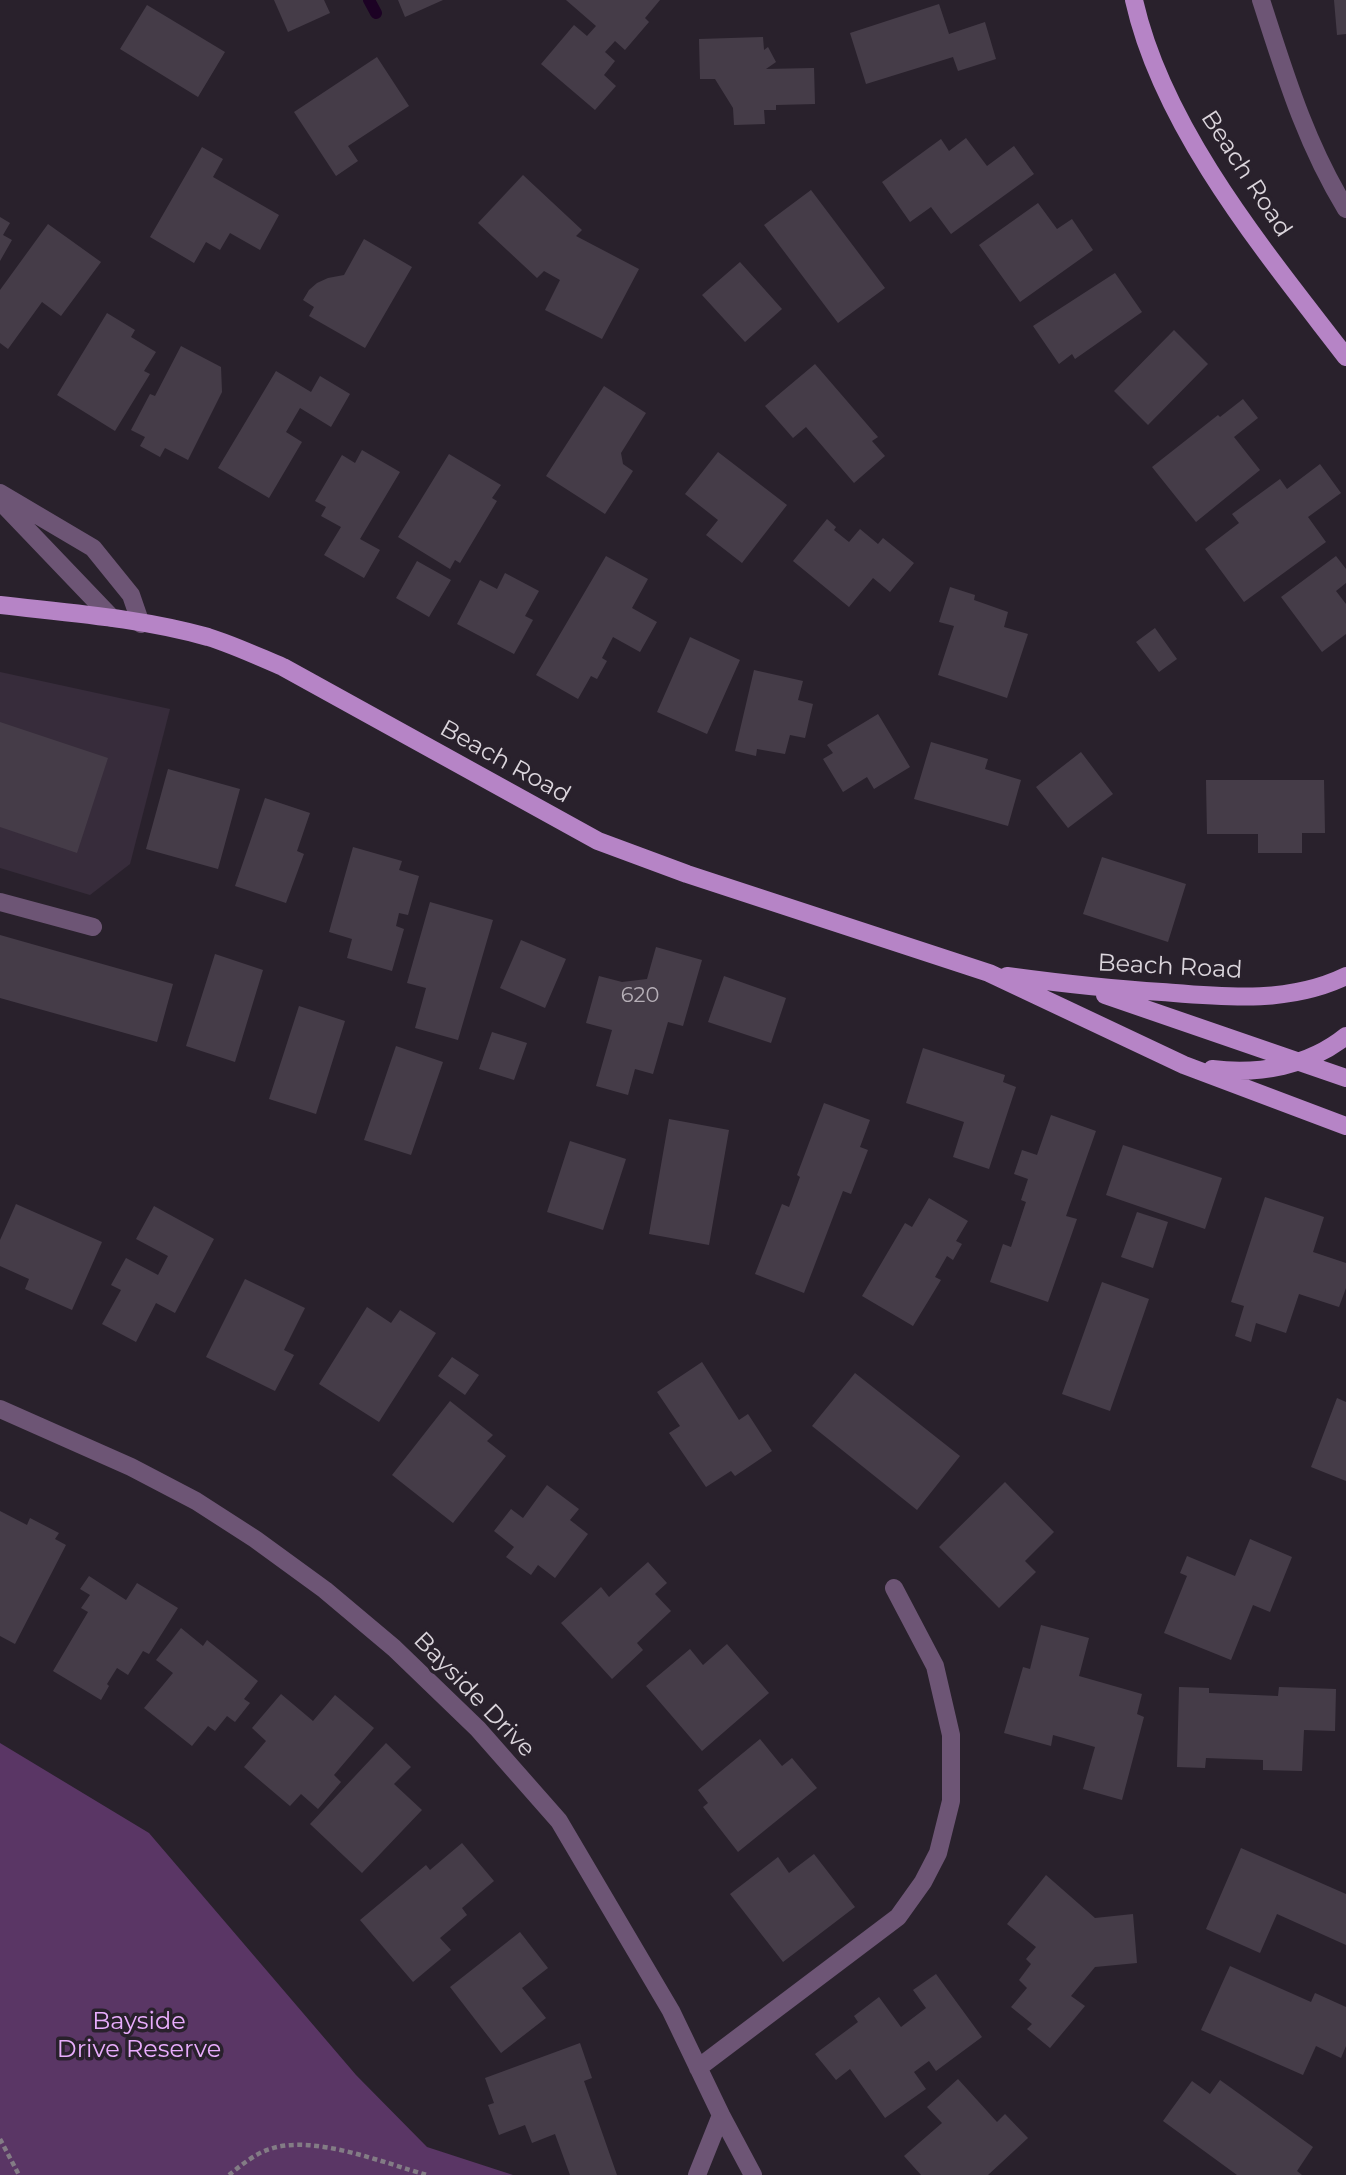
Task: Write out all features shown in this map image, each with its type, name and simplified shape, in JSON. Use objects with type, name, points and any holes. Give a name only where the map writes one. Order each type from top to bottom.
[{"type":"main road","name":"Beach Road","points":[[1134,0],[1162,80],[1198,149],[1227,197],[1346,358]]},
{"type":"main road","name":"Beach Road","points":[[0,606],[112,618],[208,637],[283,667],[598,841],[687,874],[989,973],[1184,1065]]},
{"type":"main road","name":"Beach Road","points":[[989,973],[1082,986],[1255,996],[1287,995],[1346,976]]},
{"type":"main road","points":[[1082,986],[1346,1078]]},
{"type":"main road","points":[[1184,1065],[1221,1070],[1276,1068],[1301,1062],[1333,1046],[1346,1036]]},
{"type":"main road","points":[[1184,1065],[1346,1126]]},
{"type":"street","points":[[1261,0],[1301,121],[1325,174],[1346,209]]},
{"type":"street","points":[[0,493],[93,548],[131,595],[141,624]]},
{"type":"street","points":[[0,501],[112,618]]},
{"type":"street","points":[[0,901],[93,927]]},
{"type":"street","name":"Bayside Drive","points":[[0,1409],[131,1467],[196,1501],[255,1539],[325,1590],[394,1648],[478,1729],[559,1821],[671,2011],[753,2175]]},
{"type":"street","points":[[698,2068],[898,1917],[923,1882],[938,1853],[951,1801],[951,1735],[935,1666],[894,1588]]},
{"type":"street","points":[[697,2175],[721,2115]]},
{"type":"path","points":[[0,2139],[19,2175]]},
{"type":"path","points":[[229,2175],[269,2149],[294,2144],[320,2145],[427,2175]]},
{"type":"shaded area","points":[[0,672],[170,709],[130,864],[90,895],[0,868]]},
{"type":"green space","name":"Bayside Drive Reserve","points":[[0,1743],[149,1833],[356,2075],[427,2147],[513,2175],[0,2175]]},
{"type":"building","points":[[274,0],[324,0],[330,13],[288,32]]},
{"type":"building","points":[[398,0],[443,0],[405,17]]},
{"type":"building","points":[[566,0],[660,0],[645,18],[649,22],[625,50],[615,41],[605,52],[615,61],[604,75],[616,86],[595,110],[541,64],[574,25],[587,36],[596,26]]},
{"type":"building","points":[[1334,0],[1346,0],[1346,34],[1337,35]]},
{"type":"building","points":[[939,4],[949,34],[985,22],[996,59],[958,71],[953,57],[866,84],[850,33]]},
{"type":"building","points":[[147,5],[225,52],[198,97],[120,49]]},
{"type":"building","points":[[763,37],[764,50],[768,47],[776,62],[766,69],[814,68],[815,104],[776,105],[776,110],[764,110],[765,124],[734,125],[733,108],[715,79],[700,79],[699,39]]},
{"type":"building","points":[[377,57],[409,106],[348,146],[358,161],[336,176],[294,112]]},
{"type":"building","points":[[966,138],[987,166],[1014,146],[1034,174],[951,234],[931,207],[910,222],[882,182],[941,139],[949,151]]},
{"type":"building","points":[[202,147],[223,159],[213,177],[279,215],[260,250],[230,233],[220,250],[206,242],[194,263],[150,237]]},
{"type":"building","points":[[523,175],[582,230],[576,236],[639,269],[602,339],[545,310],[560,280],[544,271],[537,278],[478,223]]},
{"type":"building","points":[[811,190],[885,288],[838,323],[764,225]]},
{"type":"building","points":[[1038,203],[1057,229],[1072,219],[1093,250],[1020,302],[979,245]]},
{"type":"building","points":[[0,217],[10,223],[3,235],[12,240],[0,261]]},
{"type":"building","points":[[48,224],[101,262],[61,316],[42,302],[8,349],[0,343],[0,290]]},
{"type":"building","points":[[364,239],[412,267],[365,348],[309,316],[314,307],[303,300],[317,283],[344,275]]},
{"type":"building","points":[[740,262],[782,309],[745,342],[702,295]]},
{"type":"building","points":[[1115,273],[1142,312],[1075,359],[1072,354],[1059,364],[1033,326]]},
{"type":"building","points":[[107,313],[135,330],[131,337],[156,352],[144,371],[150,374],[115,431],[57,395]]},
{"type":"building","points":[[1174,330],[1208,364],[1148,425],[1114,391]]},
{"type":"building","points":[[181,346],[221,367],[222,392],[188,460],[165,448],[160,457],[140,446],[145,437],[131,430],[150,394],[155,396]]},
{"type":"building","points":[[815,364],[878,437],[872,441],[885,456],[854,483],[806,427],[793,438],[765,406]]},
{"type":"building","points":[[276,371],[311,392],[320,376],[350,394],[331,427],[300,408],[286,432],[302,442],[269,498],[218,468]]},
{"type":"building","points":[[604,386],[646,413],[621,453],[623,464],[633,471],[605,514],[546,476]]},
{"type":"building","points":[[1243,399],[1258,418],[1234,437],[1260,470],[1196,522],[1152,467],[1218,415],[1220,417]]},
{"type":"building","points":[[362,450],[400,472],[360,539],[380,550],[364,578],[324,555],[341,527],[321,516],[326,507],[315,501],[342,455],[355,463]]},
{"type":"building","points":[[718,452],[787,505],[742,563],[706,535],[718,520],[685,494]]},
{"type":"building","points":[[449,454],[501,485],[492,498],[497,501],[460,563],[455,560],[450,569],[398,537]]},
{"type":"building","points":[[1320,464],[1341,493],[1308,517],[1326,542],[1244,602],[1205,549],[1239,523],[1232,514],[1280,479],[1287,489]]},
{"type":"building","points":[[827,519],[836,527],[834,530],[849,542],[860,529],[878,544],[883,538],[914,563],[890,592],[873,578],[849,607],[793,561]]},
{"type":"building","points":[[606,556],[648,579],[632,608],[657,622],[640,652],[613,637],[602,658],[607,661],[597,679],[591,676],[578,699],[536,675]]},
{"type":"building","points":[[1336,556],[1346,569],[1346,583],[1336,591],[1346,604],[1346,634],[1322,652],[1281,597]]},
{"type":"building","points":[[417,561],[451,580],[429,617],[396,598]]},
{"type":"building","points":[[505,573],[539,591],[525,616],[533,620],[514,654],[457,624],[480,580],[497,589]]},
{"type":"building","points":[[950,587],[975,595],[974,600],[1008,612],[1004,627],[1028,634],[1007,698],[938,675],[954,626],[939,622]]},
{"type":"building","points":[[1155,628],[1177,659],[1159,672],[1136,642]]},
{"type":"building","points":[[690,637],[740,660],[707,734],[657,712]]},
{"type":"building","points":[[754,670],[803,681],[798,700],[813,704],[805,738],[790,735],[785,754],[757,749],[756,756],[735,751]]},
{"type":"building","points":[[878,714],[910,767],[874,789],[867,777],[843,792],[823,759],[833,753],[827,745]]},
{"type":"building","points":[[0,722],[108,758],[77,853],[0,827]]},
{"type":"building","points":[[931,742],[988,759],[985,769],[1021,780],[1008,826],[914,799]]},
{"type":"building","points":[[1081,752],[1113,794],[1068,828],[1036,787]]},
{"type":"building","points":[[168,769],[240,789],[218,869],[146,849]]},
{"type":"building","points":[[1206,780],[1324,780],[1325,833],[1302,833],[1302,853],[1258,853],[1258,834],[1207,834]]},
{"type":"building","points":[[265,798],[310,813],[297,851],[304,854],[286,903],[235,886]]},
{"type":"building","points":[[353,847],[402,861],[399,870],[419,876],[408,915],[399,913],[396,926],[404,929],[392,971],[347,958],[352,939],[329,932]]},
{"type":"building","points":[[1102,857],[1186,884],[1168,942],[1083,914]]},
{"type":"building","points":[[430,902],[493,920],[458,1040],[415,1028],[426,988],[407,983]]},
{"type":"building","points":[[0,935],[173,984],[157,1042],[0,998]]},
{"type":"building","points":[[521,940],[566,959],[545,1008],[500,988]]},
{"type":"building","points":[[656,947],[702,960],[683,1026],[668,1022],[653,1074],[635,1069],[628,1095],[596,1086],[612,1030],[586,1023],[599,976],[622,982],[647,979]]},
{"type":"building","points":[[215,954],[263,970],[235,1062],[186,1046]]},
{"type":"building","points":[[724,976],[786,998],[771,1043],[708,1022]]},
{"type":"building","points":[[299,1006],[345,1021],[316,1114],[269,1099]]},
{"type":"building","points":[[492,1032],[527,1043],[514,1080],[479,1069]]},
{"type":"building","points":[[396,1046],[443,1062],[411,1155],[364,1140]]},
{"type":"building","points":[[923,1048],[1005,1075],[1003,1082],[1016,1087],[989,1169],[953,1157],[964,1122],[906,1103]]},
{"type":"building","points":[[824,1103],[870,1120],[860,1147],[868,1150],[851,1194],[843,1191],[804,1293],[755,1274],[782,1204],[789,1207],[800,1177],[797,1175]]},
{"type":"building","points":[[1051,1115],[1096,1131],[1066,1216],[1077,1219],[1048,1302],[990,1282],[1003,1244],[1011,1247],[1026,1202],[1021,1200],[1028,1179],[1014,1174],[1022,1150],[1037,1155]]},
{"type":"building","points":[[669,1119],[729,1130],[709,1245],[649,1234]]},
{"type":"building","points":[[570,1141],[626,1159],[603,1230],[547,1212]]},
{"type":"building","points":[[1123,1145],[1222,1178],[1205,1229],[1106,1195]]},
{"type":"building","points":[[1265,1197],[1324,1217],[1313,1252],[1346,1263],[1346,1288],[1339,1307],[1299,1294],[1286,1333],[1256,1323],[1251,1342],[1235,1336],[1244,1306],[1231,1302]]},
{"type":"building","points":[[929,1198],[968,1221],[956,1241],[962,1244],[953,1260],[947,1256],[935,1277],[941,1280],[913,1326],[862,1296],[905,1223],[912,1227]]},
{"type":"building","points":[[16,1204],[102,1242],[72,1310],[25,1289],[29,1279],[0,1266],[0,1240]]},
{"type":"building","points":[[154,1206],[214,1239],[175,1313],[156,1303],[136,1342],[102,1324],[121,1290],[111,1285],[126,1258],[158,1275],[168,1256],[136,1239]]},
{"type":"building","points":[[1137,1212],[1168,1222],[1153,1268],[1121,1257]]},
{"type":"building","points":[[245,1279],[305,1308],[284,1350],[294,1355],[275,1391],[206,1357]]},
{"type":"building","points":[[1102,1282],[1149,1299],[1110,1411],[1062,1394]]},
{"type":"building","points":[[367,1307],[391,1323],[400,1310],[436,1333],[379,1422],[319,1384]]},
{"type":"building","points":[[452,1357],[479,1375],[465,1395],[438,1376]]},
{"type":"building","points":[[702,1362],[739,1420],[748,1414],[772,1451],[735,1476],[731,1471],[706,1487],[669,1433],[680,1426],[657,1392]]},
{"type":"building","points":[[855,1373],[960,1456],[917,1510],[812,1426]]},
{"type":"building","points":[[1337,1398],[1346,1402],[1346,1481],[1311,1467]]},
{"type":"building","points":[[450,1401],[493,1435],[487,1441],[506,1456],[453,1523],[392,1475]]},
{"type":"building","points":[[1005,1482],[1054,1532],[1025,1561],[1036,1572],[999,1608],[939,1547]]},
{"type":"building","points":[[547,1485],[579,1509],[570,1520],[588,1534],[555,1578],[538,1565],[531,1575],[506,1557],[514,1547],[494,1531],[511,1509],[523,1518]]},
{"type":"building","points":[[0,1511],[27,1525],[30,1518],[59,1533],[55,1539],[66,1545],[15,1644],[0,1636]]},
{"type":"building","points":[[1250,1539],[1292,1557],[1270,1612],[1253,1605],[1231,1660],[1164,1633],[1187,1576],[1180,1573],[1187,1556],[1235,1576]]},
{"type":"building","points":[[648,1562],[667,1583],[655,1594],[671,1611],[637,1643],[643,1650],[612,1679],[561,1623],[601,1587],[609,1597]]},
{"type":"building","points":[[89,1576],[126,1600],[137,1583],[178,1608],[149,1654],[143,1651],[128,1675],[117,1668],[101,1700],[53,1671],[88,1612],[81,1608],[90,1595],[80,1589]]},
{"type":"building","points":[[1041,1625],[1089,1638],[1079,1676],[1142,1694],[1137,1714],[1144,1717],[1122,1800],[1083,1789],[1095,1747],[1053,1735],[1051,1746],[1004,1733],[1023,1667],[1030,1669]]},
{"type":"building","points":[[181,1628],[203,1646],[207,1640],[258,1681],[244,1699],[250,1703],[235,1722],[227,1716],[215,1731],[208,1726],[192,1746],[144,1708],[173,1673],[156,1660]]},
{"type":"building","points":[[727,1644],[769,1693],[702,1751],[646,1686],[690,1649],[703,1665]]},
{"type":"building","points":[[1179,1687],[1209,1688],[1209,1693],[1278,1696],[1279,1687],[1336,1689],[1335,1731],[1304,1730],[1302,1771],[1263,1770],[1263,1760],[1206,1758],[1205,1768],[1177,1767]]},
{"type":"building","points":[[281,1694],[313,1721],[335,1695],[374,1728],[334,1775],[341,1782],[318,1809],[301,1794],[290,1806],[244,1767],[266,1741],[252,1728]]},
{"type":"building","points":[[760,1739],[782,1766],[792,1758],[817,1788],[738,1852],[703,1807],[708,1803],[698,1790]]},
{"type":"building","points":[[386,1743],[411,1767],[394,1784],[422,1810],[362,1873],[310,1824]]},
{"type":"building","points":[[462,1843],[494,1881],[462,1908],[467,1915],[440,1938],[451,1950],[413,1982],[360,1920],[426,1865],[430,1870]]},
{"type":"building","points":[[1241,1848],[1346,1894],[1346,1945],[1277,1914],[1260,1953],[1206,1929]]},
{"type":"building","points":[[814,1854],[855,1907],[783,1962],[730,1894],[778,1857],[789,1873]]},
{"type":"building","points":[[1046,1875],[1095,1918],[1133,1914],[1137,1963],[1095,1967],[1071,1996],[1085,2006],[1050,2048],[1027,2029],[1032,2024],[1011,2007],[1027,1988],[1019,1980],[1031,1964],[1026,1959],[1036,1947],[1007,1924]]},
{"type":"building","points":[[520,1932],[548,1968],[522,1988],[546,2018],[501,2053],[450,1987]]},
{"type":"building","points":[[1230,1966],[1311,2002],[1315,1993],[1346,2007],[1346,2046],[1341,2058],[1316,2046],[1303,2075],[1201,2030]]},
{"type":"building","points":[[936,1974],[982,2037],[936,2071],[929,2061],[914,2072],[926,2089],[885,2118],[850,2069],[836,2080],[815,2054],[858,2022],[854,2016],[879,1997],[901,2027],[926,2008],[913,1990]]},
{"type":"building","points":[[580,2043],[592,2078],[584,2081],[617,2175],[570,2175],[555,2134],[532,2143],[525,2125],[499,2135],[488,2105],[494,2103],[485,2078]]},
{"type":"building","points":[[958,2079],[997,2122],[1005,2114],[1028,2138],[988,2175],[921,2175],[904,2156],[942,2123],[927,2107]]},
{"type":"building","points":[[1220,2080],[1313,2147],[1297,2171],[1302,2175],[1237,2175],[1163,2121],[1192,2081],[1210,2094]]},
{"type":"waterway","points":[[369,0],[376,13]]}]
